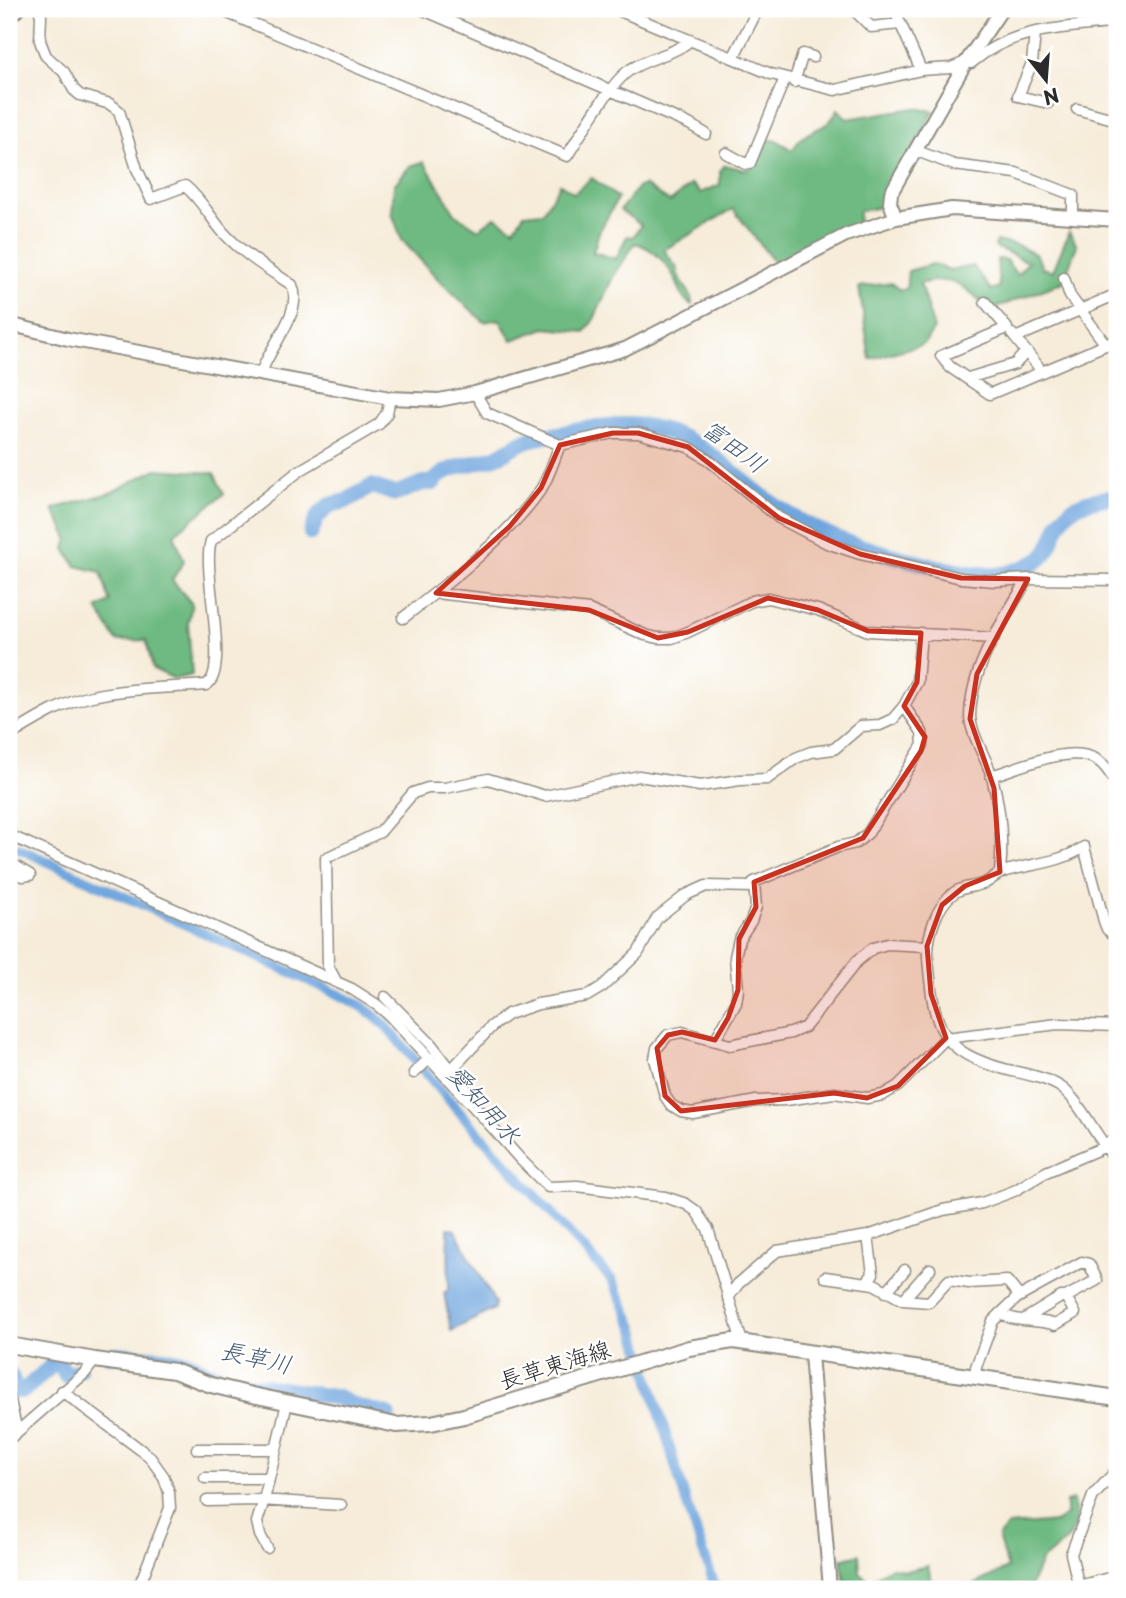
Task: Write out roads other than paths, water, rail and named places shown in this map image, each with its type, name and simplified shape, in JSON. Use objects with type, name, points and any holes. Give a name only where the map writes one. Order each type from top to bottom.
[{"type":"main road","points":[[9,14],[17,9]]},
{"type":"main road","name":"長草東海線","points":[[9,1345],[173,1371],[211,1385],[287,1403],[401,1425],[431,1423],[464,1416],[689,1348],[742,1342],[1117,1398]]},
{"type":"street","points":[[39,9],[40,41],[46,55],[64,72],[80,95],[110,104],[119,111],[137,169],[151,199],[185,186],[223,232],[292,285],[295,293],[293,309],[261,374]]},
{"type":"street","points":[[218,9],[411,88],[567,156],[627,72],[680,48],[690,40]]},
{"type":"street","points":[[421,9],[689,124],[706,134]]},
{"type":"street","points":[[615,9],[789,80],[835,90],[921,70],[951,68],[965,62],[971,63],[995,45],[1056,27],[1117,22]]},
{"type":"street","points":[[733,58],[758,9]]},
{"type":"street","points":[[853,9],[872,27],[900,24]]},
{"type":"street","points":[[895,9],[921,70]]},
{"type":"street","points":[[896,218],[890,203],[891,193],[965,62],[1002,9]]},
{"type":"street","points":[[1013,107],[1032,63],[1035,33]]},
{"type":"street","points":[[726,153],[746,164],[750,163],[803,54],[813,57]]},
{"type":"street","points":[[1018,96],[1048,103]]},
{"type":"street","points":[[1076,109],[1117,120]]},
{"type":"street","points":[[916,151],[954,165],[1016,173],[1073,195],[1073,216]]},
{"type":"street","points":[[9,324],[68,339],[390,398],[439,400],[475,393],[625,349],[846,235],[896,218],[952,209],[1117,220]]},
{"type":"street","points":[[1063,278],[1065,288],[1106,345]]},
{"type":"street","points":[[1015,338],[1117,294]]},
{"type":"street","points":[[985,302],[1040,373]]},
{"type":"street","points":[[1007,328],[942,356],[950,367],[990,394],[1117,340]]},
{"type":"street","points":[[968,378],[1015,364],[1026,352]]},
{"type":"street","points":[[475,393],[487,414],[559,445],[613,433],[638,433],[688,447],[706,458],[779,518],[827,543],[860,554],[961,578],[995,581],[1117,580]]},
{"type":"street","points":[[9,736],[61,706],[93,696],[211,683],[214,677],[216,645],[207,557],[211,541],[299,471],[379,424],[387,413],[390,398]]},
{"type":"street","points":[[403,618],[436,593],[510,526],[541,488],[559,445]]},
{"type":"street","points":[[1000,873],[1002,848],[991,776],[970,719],[978,674],[993,638],[1028,579]]},
{"type":"street","points":[[436,593],[589,610],[645,635],[658,638],[672,638],[752,601],[768,598],[818,610],[868,631],[993,638]]},
{"type":"street","points":[[335,981],[328,966],[326,858],[380,832],[412,793],[488,779],[545,796],[639,776],[700,786],[767,779],[796,758],[834,748],[861,726],[886,723],[892,719],[904,706],[917,682],[921,633]]},
{"type":"street","points":[[715,1040],[736,1003],[738,990],[735,957],[739,939],[751,921],[756,906],[754,882],[838,847],[856,843],[868,833],[923,745],[922,732],[904,706]]},
{"type":"street","points":[[991,776],[1062,754],[1080,754],[1097,759],[1117,785]]},
{"type":"street","points":[[9,835],[335,981],[377,1005],[430,1058],[548,1187],[577,1186],[665,1197],[686,1204],[696,1211],[708,1230],[742,1342]]},
{"type":"street","points":[[1117,937],[1104,921],[1084,847],[1062,857],[1000,873],[985,883],[965,887],[953,893],[942,905],[927,946],[931,994],[946,1038],[971,1059],[1043,1079],[1058,1086],[1070,1095],[1104,1147],[1117,1160]]},
{"type":"street","points":[[9,862],[30,875],[9,872]]},
{"type":"street","points":[[452,1069],[492,1026],[508,1014],[538,1003],[587,996],[602,987],[638,953],[657,918],[686,895],[706,886],[753,887]]},
{"type":"street","points":[[927,946],[887,944],[873,948],[857,961],[805,1027],[792,1033],[730,1045],[682,1032],[668,1035],[657,1048],[655,1059],[665,1096],[671,1105],[681,1111],[693,1113],[756,1101],[798,1099],[834,1093],[867,1097],[883,1095],[898,1086],[946,1038],[1058,1024],[1117,1026]]},
{"type":"street","points":[[385,997],[396,1005],[452,1069],[480,1107],[484,1117]]},
{"type":"street","points":[[414,1073],[430,1058]]},
{"type":"street","points":[[728,1298],[738,1284],[777,1251],[868,1236],[943,1210],[982,1203],[1014,1191],[1046,1172],[1104,1147],[1117,1136]]},
{"type":"street","points":[[868,1236],[873,1274]]},
{"type":"street","points":[[975,1378],[976,1367],[993,1321],[1001,1313],[1019,1296],[1082,1262],[1089,1264],[1097,1280],[1066,1297],[1061,1297],[1026,1319]]},
{"type":"street","points":[[866,1283],[882,1264]]},
{"type":"street","points":[[903,1300],[930,1269]]},
{"type":"street","points":[[886,1292],[905,1270]]},
{"type":"street","points":[[825,1277],[874,1284],[903,1300],[929,1302],[949,1280],[968,1283],[1007,1281],[1019,1296]]},
{"type":"street","points":[[1001,1313],[1007,1318],[1042,1320],[1055,1325],[1074,1313],[1066,1297]]},
{"type":"street","points":[[811,1354],[830,1589]]},
{"type":"street","points":[[13,1436],[85,1373],[95,1360]]},
{"type":"street","points":[[62,1391],[149,1456],[164,1477],[170,1508],[138,1589]]},
{"type":"street","points":[[9,1396],[13,1436]]},
{"type":"street","points":[[267,1548],[257,1522],[287,1403]]},
{"type":"street","points":[[197,1449],[276,1449]]},
{"type":"street","points":[[1079,1587],[1071,1553],[1093,1496],[1117,1470]]},
{"type":"street","points":[[205,1478],[269,1478]]},
{"type":"street","points":[[207,1501],[341,1505]]},
{"type":"street","points":[[1066,1589],[1117,1576]]},
{"type":"water","points":[[448,1228],[455,1230],[495,1303],[494,1309],[451,1331],[444,1293],[449,1289]]},
{"type":"waterway","name":"富田川","points":[[311,533],[317,517],[330,505],[346,501],[372,486],[395,494],[423,483],[433,483],[446,472],[500,455],[528,440],[617,425],[649,427],[682,437],[706,451],[782,510],[837,538],[919,563],[973,574],[1003,574],[1033,563],[1047,551],[1061,521],[1072,509],[1078,505],[1117,496]]},
{"type":"waterway","name":"愛知用水","points":[[9,844],[340,995],[363,1007],[384,1024],[455,1107],[612,1280],[634,1327],[686,1502],[716,1589]]},
{"type":"waterway","name":"長草川","points":[[110,1356],[116,1354],[162,1358],[190,1363],[206,1372],[237,1382],[339,1398],[354,1406],[388,1415]]},
{"type":"waterway","name":"長草川","points":[[11,1376],[16,1391],[23,1391],[58,1360],[66,1376],[79,1370]]}]
